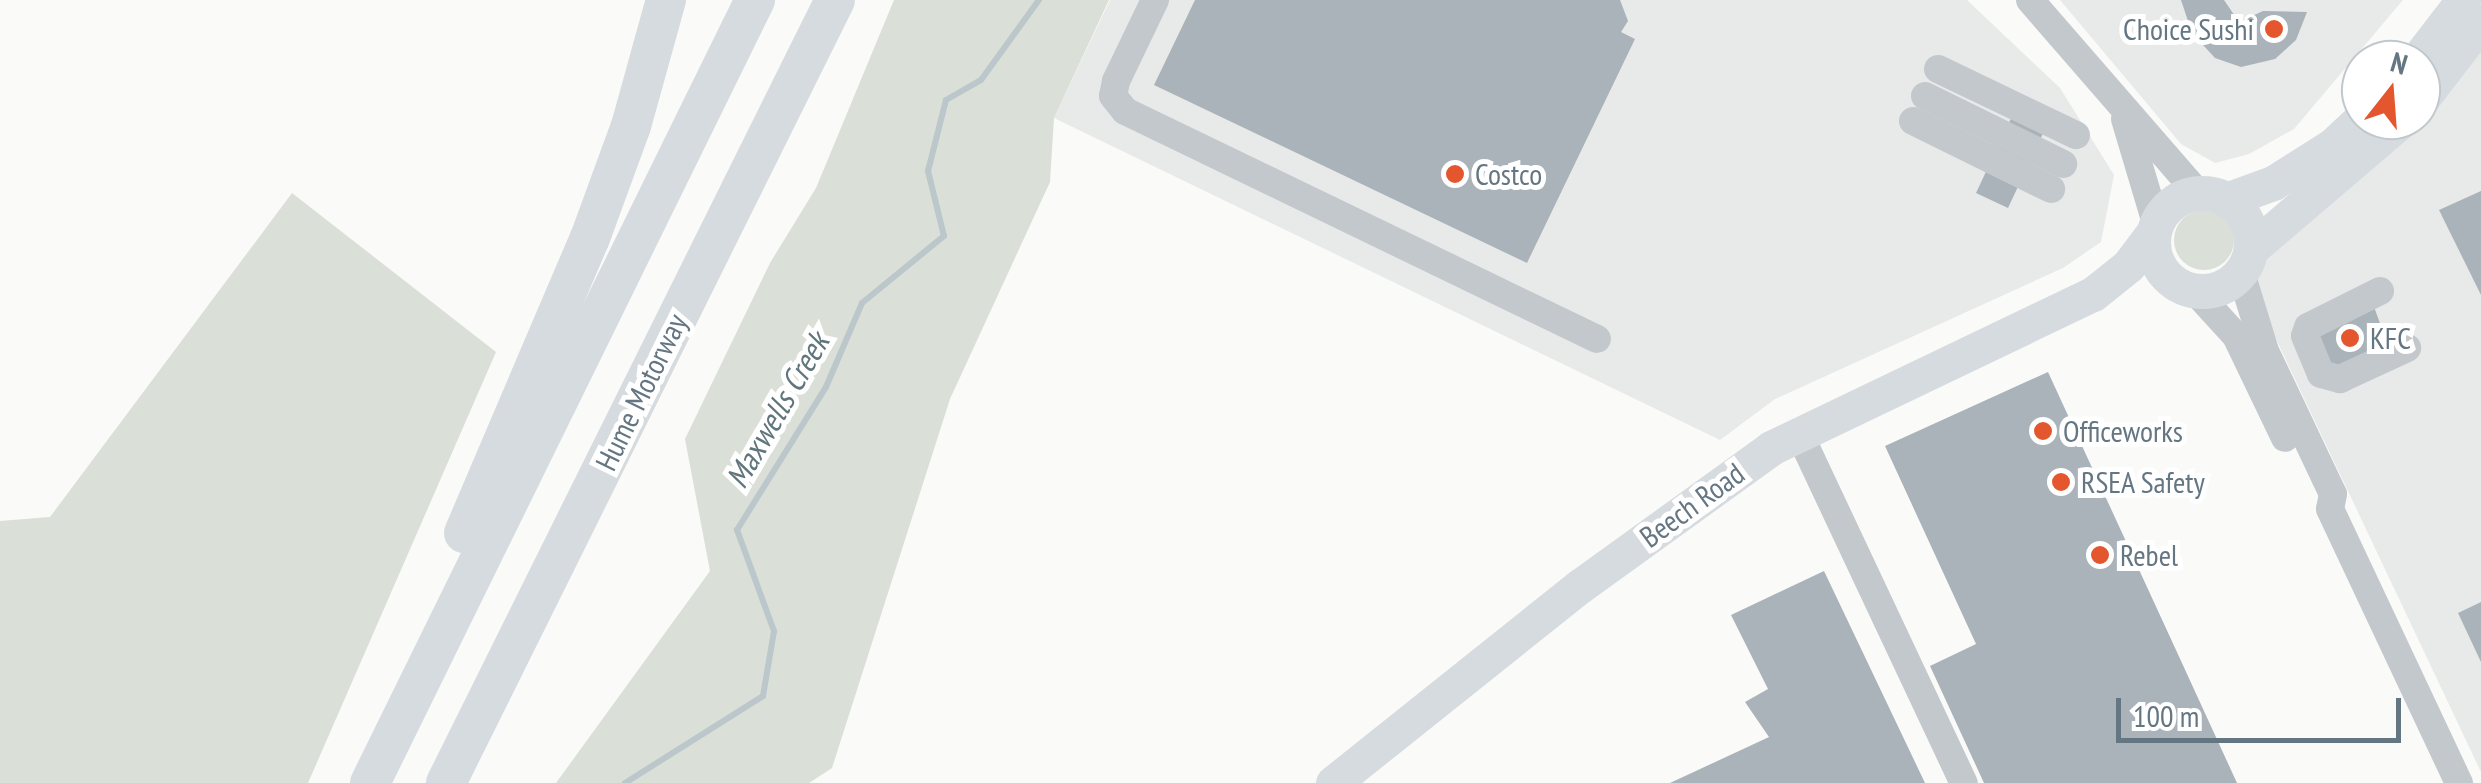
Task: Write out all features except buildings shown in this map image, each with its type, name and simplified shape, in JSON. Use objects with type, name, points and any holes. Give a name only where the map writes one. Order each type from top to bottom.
[{"type":"highway","points":[[358,783],[386,696],[486,486],[590,238],[632,126],[666,0]]},
{"type":"highway","points":[[370,783],[755,0]]},
{"type":"highway","name":"Hume Motorway","points":[[446,783],[835,0]]},
{"type":"main road","points":[[2432,40],[2463,0]]},
{"type":"main road","points":[[2441,74],[2481,22]]},
{"type":"main road","points":[[2341,133],[2273,182],[2173,202],[2154,228],[2157,264],[2187,289],[2228,284],[2246,261],[2380,140]]},
{"type":"main road","points":[[2212,197],[2248,224],[2246,261]]},
{"type":"main road","name":"Beech Road","points":[[1333,783],[1580,586],[1799,433],[2093,294],[2128,266],[2154,228]]},
{"type":"main road","name":"Beech Road","points":[[2093,294],[2187,289]]},
{"type":"street","points":[[1155,0],[1116,81],[1113,96],[1125,111],[1598,339]]},
{"type":"street","points":[[2030,0],[2119,104],[2212,197]]},
{"type":"street","points":[[2060,170],[1922,103],[2060,170]]},
{"type":"street","points":[[2119,104],[2143,161],[2154,228]]},
{"type":"street","points":[[2246,261],[2265,351],[2332,494],[2330,509],[2459,783]]},
{"type":"street","points":[[2187,289],[2236,336],[2316,502],[2330,509]]},
{"type":"street","points":[[2380,291],[2308,327],[2305,336],[2321,374],[2340,379],[2406,348]]},
{"type":"street","points":[[1799,433],[1964,783]]},
{"type":"shaded area","points":[[894,0],[1109,0],[1054,118],[1050,182],[950,399],[832,768],[809,783],[556,783],[710,571],[685,439],[770,263],[816,188]]},
{"type":"shaded area","points":[[1110,0],[1967,0],[2060,88],[2114,175],[2101,242],[2063,268],[1775,399],[1720,440],[1054,118]]},
{"type":"shaded area","points":[[2060,0],[2403,0],[2369,40],[2341,40],[2341,73],[2294,129],[2249,154],[2215,163],[2181,144]]},
{"type":"shaded area","points":[[2481,42],[2481,772],[2258,301],[2257,271],[2282,236],[2397,140],[2441,140],[2441,94]]},
{"type":"shaded area","points":[[292,193],[496,352],[308,783],[0,783],[0,521],[50,517]]},
{"type":"shaded area","points":[[2204,210],[2225,219],[2234,240],[2225,261],[2204,270],[2183,261],[2174,240],[2183,219]]},
{"type":"waterway","name":"Maxwells Creek","points":[[625,783],[763,696],[774,631],[737,530],[826,387],[862,303],[944,236],[928,171],[946,100],[981,80],[1039,0]]},
{"type":"place","name":"Choice Sushi","points":[[2274,29]]},
{"type":"place","name":"Costco","points":[[1455,174]]},
{"type":"place","name":"KFC","points":[[2350,338]]},
{"type":"place","name":"Officeworks","points":[[2043,431]]},
{"type":"place","name":"RSEA Safety","points":[[2061,482]]},
{"type":"place","name":"Rebel","points":[[2100,555]]}]
